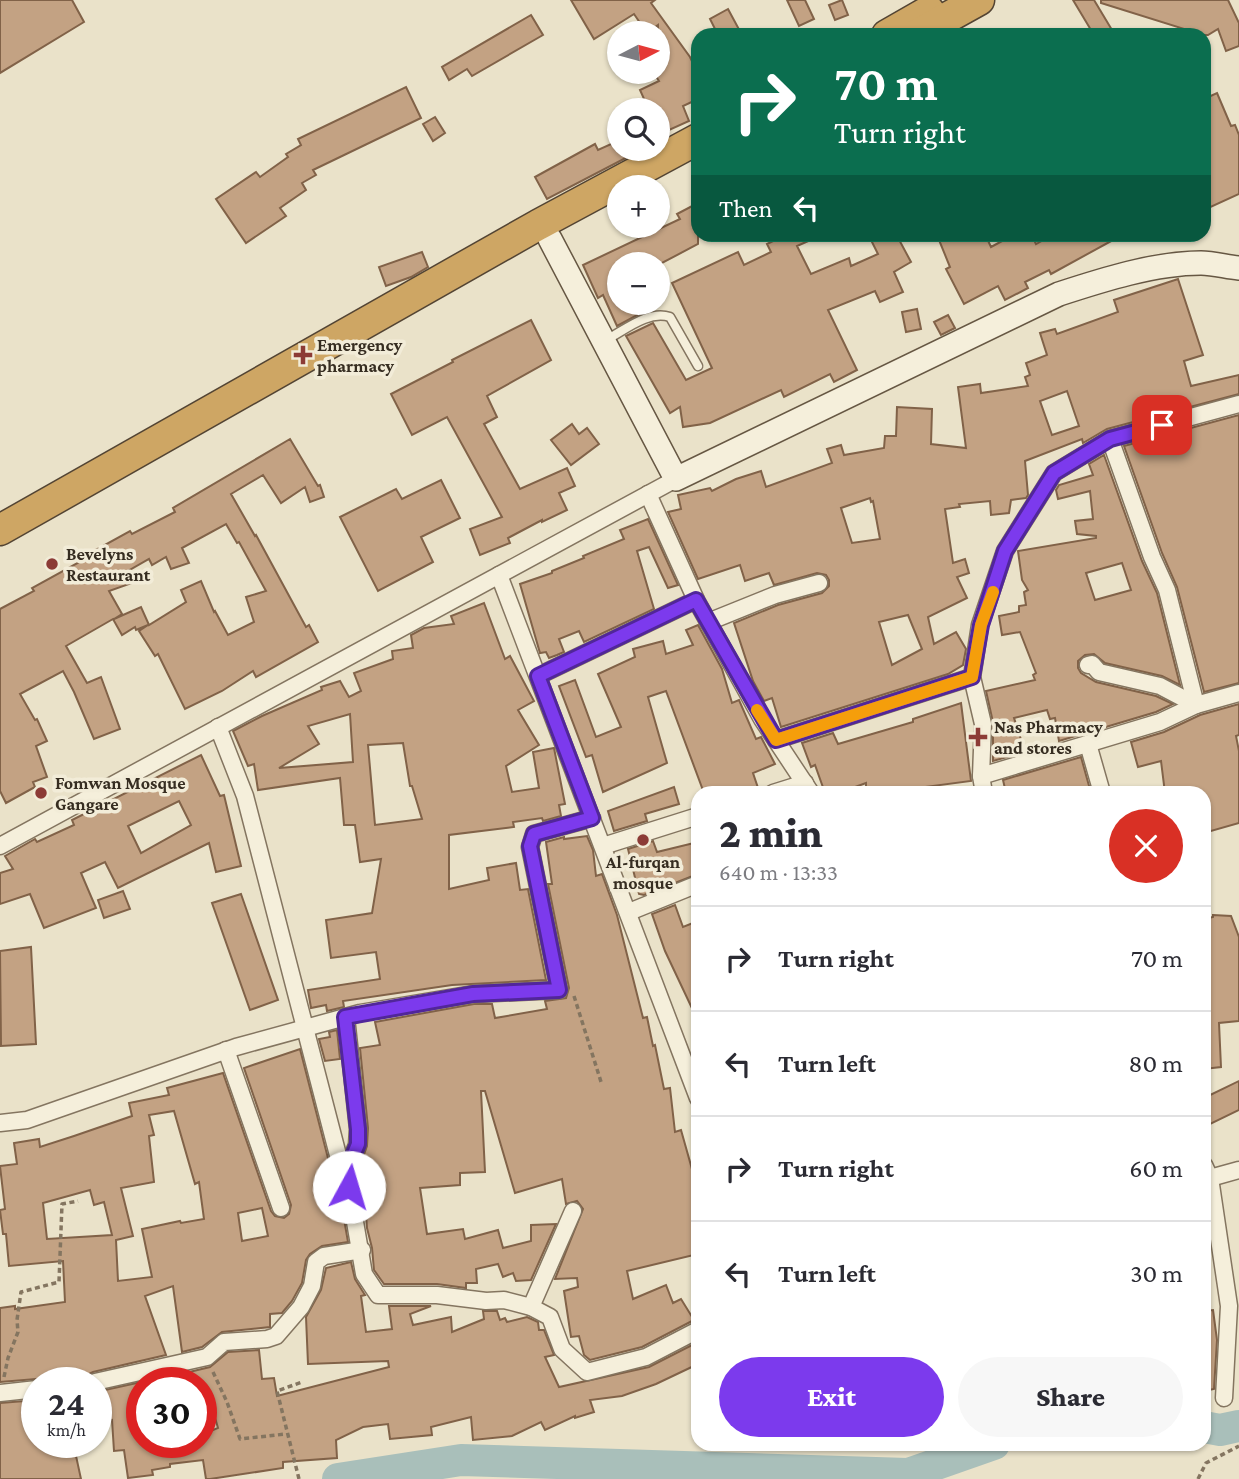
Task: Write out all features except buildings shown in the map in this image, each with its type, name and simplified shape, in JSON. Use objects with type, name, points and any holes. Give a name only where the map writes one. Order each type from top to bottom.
[{"type":"highway","points":[[899,28],[948,0]]},
{"type":"highway","points":[[929,28],[979,0]]},
{"type":"highway","points":[[0,530],[526,232],[691,143]]},
{"type":"highway","points":[[664,175],[691,160]]},
{"type":"highway","points":[[0,551],[607,207]]},
{"type":"street","points":[[550,239],[676,480]]},
{"type":"street","points":[[0,846],[648,494],[1059,295],[1100,281],[1153,269],[1201,263],[1239,268]]},
{"type":"street","points":[[1239,404],[1110,439],[1054,473],[1005,551],[981,625],[972,677],[983,724],[983,785],[1088,744],[1160,722],[1196,705],[1239,693]]},
{"type":"street","points":[[1110,439],[1152,557],[1167,590],[1196,705]]},
{"type":"street","points":[[648,494],[696,600],[776,740],[807,786]]},
{"type":"street","points":[[499,575],[691,1079]]},
{"type":"street","points":[[708,622],[775,595],[820,583]]},
{"type":"street","points":[[538,676],[696,600]]},
{"type":"street","points":[[1088,665],[1092,664],[1100,672],[1160,687],[1196,705]]},
{"type":"street","points":[[776,740],[972,677]]},
{"type":"street","points":[[218,727],[245,796],[304,1027],[349,1187],[362,1250],[364,1275],[378,1295],[437,1295],[486,1301],[504,1300],[531,1307],[550,1317],[562,1349],[587,1372],[646,1357],[691,1334]]},
{"type":"street","points":[[1088,744],[1100,786]]},
{"type":"street","points":[[0,1123],[27,1120],[226,1050],[345,1017],[473,994],[559,990],[530,846],[534,834],[592,818]]},
{"type":"street","points":[[603,846],[691,818]]},
{"type":"street","points":[[629,912],[691,887]]},
{"type":"street","points":[[345,1017],[358,1129],[358,1144],[345,1175]]},
{"type":"street","points":[[226,1050],[281,1208]]},
{"type":"street","points":[[1211,1171],[1239,1170]]},
{"type":"street","points":[[1211,1196],[1229,1306],[1224,1398]]},
{"type":"street","points":[[531,1307],[573,1211]]},
{"type":"street","points":[[112,1378],[207,1357],[225,1342],[276,1336],[301,1307],[312,1286],[316,1262],[319,1259],[362,1250]]},
{"type":"street","points":[[0,1393],[21,1391]]},
{"type":"lane","points":[[603,341],[659,313],[670,317],[698,366]]},
{"type":"path","points":[[559,990],[573,994],[603,1085]]},
{"type":"path","points":[[0,1393],[8,1358],[18,1332],[17,1320],[22,1292],[59,1282],[62,1204],[78,1201]]},
{"type":"path","points":[[207,1357],[240,1439],[286,1434]]},
{"type":"path","points":[[299,1479],[277,1391],[302,1382]]},
{"type":"path","points":[[1198,1479],[1206,1463],[1239,1446]]},
{"type":"waterway","points":[[1211,1428],[1220,1430],[1239,1426]]},
{"type":"waterway","points":[[338,1479],[461,1460],[908,1474],[974,1451]]},
{"type":"slow traffic","points":[[757,710],[776,740],[972,677],[981,625],[993,592]]},
{"type":"place","name":"Emergency pharmacy","points":[[303,355]]},
{"type":"place","name":"Bevelyns Restaurant","points":[[52,564]]},
{"type":"place","name":"Nas Pharmacy and stores","points":[[978,737]]},
{"type":"place","name":"Fomwan Mosque Gangare","points":[[41,793]]},
{"type":"place","name":"Al-furqan mosque","points":[[643,840]]},
{"type":"route","points":[[349,1187],[345,1175],[358,1144],[358,1129],[345,1017],[496,991],[559,990],[530,846],[534,834],[592,818],[538,676],[696,600],[776,740],[972,677],[981,625],[1005,551],[1054,473],[1110,439],[1162,425]]}]
